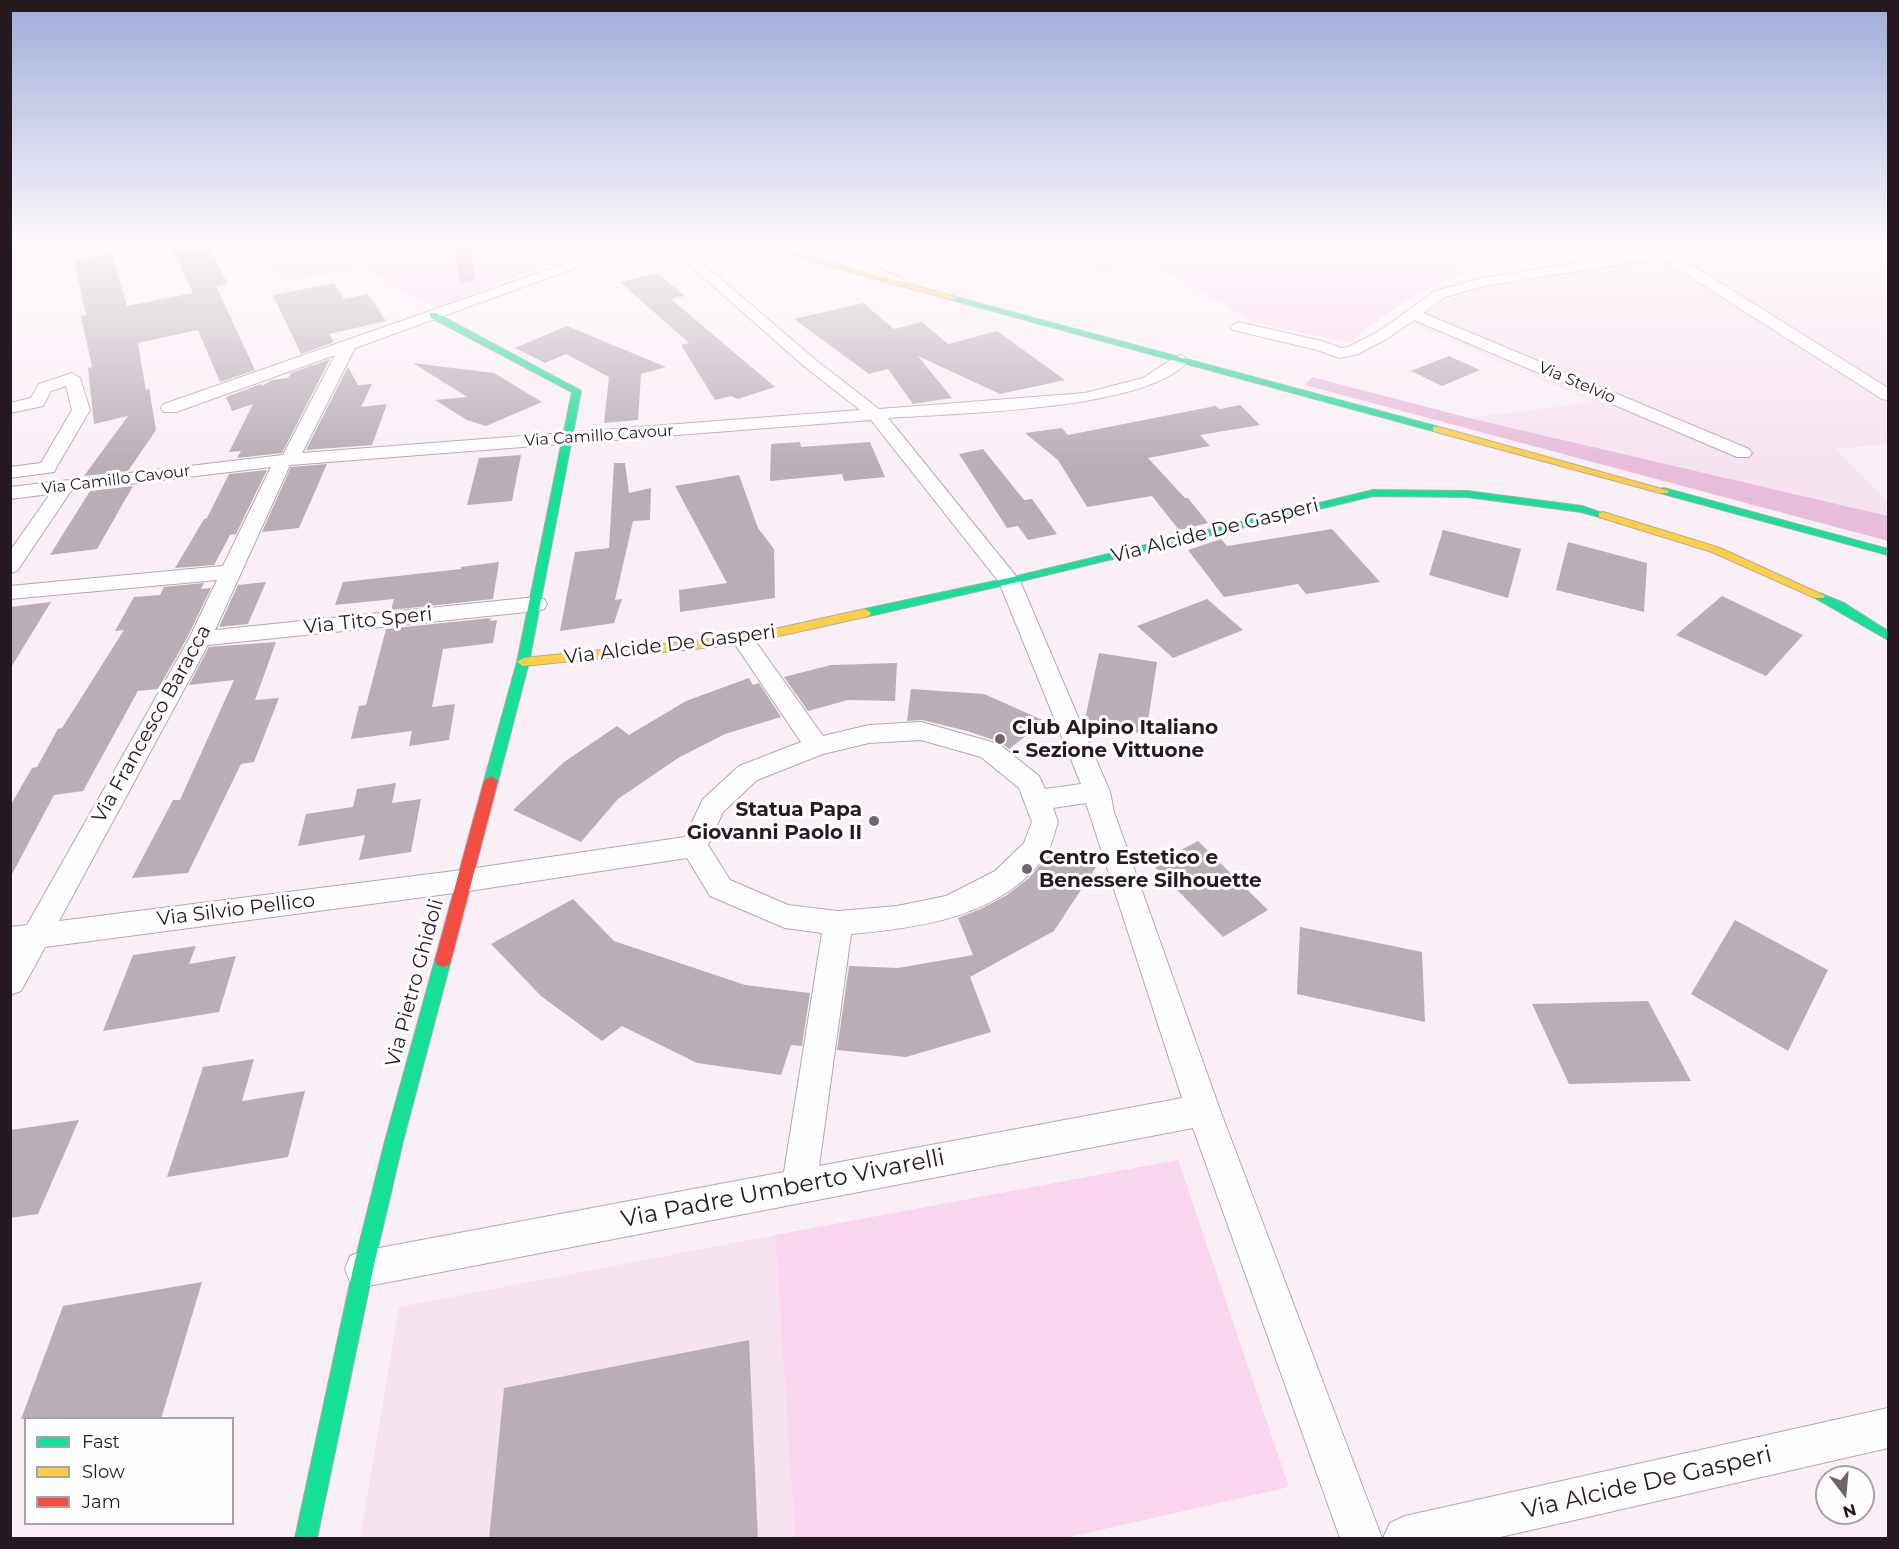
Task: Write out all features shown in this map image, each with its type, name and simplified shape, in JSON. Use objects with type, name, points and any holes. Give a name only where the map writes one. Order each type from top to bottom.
[{"type":"street","points":[[170,408],[423,318]]},
{"type":"street","name":"Via Pietro Ghidoli","points":[[306,1539],[363,1269],[396,1130],[523,662],[577,391],[439,318]]},
{"type":"street","points":[[758,318],[875,414],[1008,582],[1097,792],[1101,812],[1203,1110],[1361,1539]]},
{"type":"street","points":[[1029,318],[1888,552]]},
{"type":"street","points":[[1238,327],[1322,346],[1340,353],[1352,351],[1383,334],[1404,318]]},
{"type":"street","name":"Via Stelvio","points":[[1424,318],[1743,453]]},
{"type":"street","points":[[1767,318],[1888,395]]},
{"type":"street","name":"Via Francesco Baracca","points":[[10,982],[23,937],[200,639],[286,459],[349,344]]},
{"type":"street","name":"Via Camillo Cavour","points":[[10,493],[286,459],[1086,398],[1149,381],[1181,360]]},
{"type":"street","points":[[10,408],[37,402],[45,388],[72,378],[81,410],[47,468],[10,473]]},
{"type":"street","points":[[10,567],[64,487]]},
{"type":"street","name":"Via Alcide De Gasperi","points":[[523,662],[743,640],[1008,582],[1374,493],[1467,494],[1582,509],[1716,550],[1840,606],[1888,636]]},
{"type":"street","points":[[10,593],[231,572]]},
{"type":"street","name":"Via Tito Speri","points":[[200,639],[536,604]]},
{"type":"street","points":[[743,640],[817,746]]},
{"type":"street","points":[[921,731],[990,750],[1030,783],[1045,822],[1035,849],[1005,879],[952,907],[897,918],[838,923],[785,916],[720,888],[694,846],[712,806],[748,773],[817,746],[869,734],[921,731]]},
{"type":"street","points":[[1037,800],[1097,792]]},
{"type":"street","name":"Via Silvio Pellico","points":[[23,937],[462,881],[694,846]]},
{"type":"street","points":[[799,1186],[838,923]]},
{"type":"street","name":"Via Padre Umberto Vivarelli","points":[[363,1269],[1203,1110]]},
{"type":"street","name":"Via Alcide De Gasperi","points":[[1405,1539],[1888,1428]]},
{"type":"shaded area","points":[[1247,318],[1380,318],[1350,343],[1253,322]]},
{"type":"shaded area","points":[[1419,318],[1888,318],[1888,444],[1835,449],[1888,502],[1888,516],[1469,418],[1593,402],[1412,324]]},
{"type":"shaded area","points":[[1312,377],[1469,418],[1888,516],[1888,541],[1305,385]]},
{"type":"shaded area","points":[[1178,1160],[1289,1487],[1065,1538],[795,1538],[775,1235]]},
{"type":"shaded area","points":[[775,1235],[795,1538],[360,1538],[399,1307]]},
{"type":"building","points":[[81,318],[231,318],[255,370],[220,382],[198,330],[138,343],[146,391],[149,388],[156,430],[128,471],[84,476],[128,416],[94,424],[88,368],[92,367]]},
{"type":"building","points":[[284,318],[384,318],[386,321],[329,334],[334,342],[301,354]]},
{"type":"building","points":[[661,318],[694,318],[775,387],[738,399],[731,396],[715,400],[681,345],[689,343]]},
{"type":"building","points":[[881,318],[894,329],[922,322],[948,344],[997,331],[1065,380],[1000,394],[918,356],[952,398],[913,404],[888,369],[869,374],[794,319]]},
{"type":"building","points":[[567,326],[666,367],[641,374],[638,420],[604,423],[609,377],[566,354],[545,363],[515,348]]},
{"type":"building","points":[[1449,356],[1480,370],[1442,386],[1411,371]]},
{"type":"building","points":[[330,359],[282,453],[237,458],[241,451],[229,452],[253,404],[232,411],[226,397],[261,384],[262,386],[272,380],[288,378],[291,373]]},
{"type":"building","points":[[413,363],[494,373],[542,402],[486,426],[467,420],[435,400],[467,397]]},
{"type":"building","points":[[348,367],[358,385],[372,384],[361,407],[387,404],[372,445],[306,450]]},
{"type":"building","points":[[1240,405],[1260,425],[1200,435],[1210,446],[1148,458],[1185,498],[1188,498],[1208,523],[1179,530],[1152,496],[1087,507],[1058,460],[1025,433],[1062,428],[1068,435],[1215,406],[1220,409]]},
{"type":"building","points":[[800,442],[801,447],[870,442],[885,477],[844,481],[842,474],[770,481],[771,444]]},
{"type":"building","points":[[983,449],[1024,500],[1032,499],[1057,534],[1028,540],[1018,526],[1007,528],[959,454]]},
{"type":"building","points":[[521,455],[512,501],[467,505],[479,458]]},
{"type":"building","points":[[614,463],[625,463],[629,493],[651,488],[650,520],[633,521],[615,600],[622,599],[614,623],[560,631],[575,552],[609,548]]},
{"type":"building","points":[[327,464],[299,528],[262,532],[291,467]]},
{"type":"building","points":[[267,470],[236,534],[230,535],[214,565],[175,568],[204,519],[207,518],[229,474]]},
{"type":"building","points":[[739,475],[758,528],[774,549],[775,598],[680,612],[679,590],[727,583],[675,486]]},
{"type":"building","points":[[133,486],[97,549],[50,555],[90,491]]},
{"type":"building","points":[[1332,529],[1380,582],[1306,594],[1298,584],[1224,597],[1188,550],[1221,539],[1227,546]]},
{"type":"building","points":[[1443,530],[1521,549],[1508,598],[1429,575]]},
{"type":"building","points":[[1568,542],[1647,563],[1644,612],[1556,590]]},
{"type":"building","points":[[499,562],[493,599],[391,610],[394,599],[335,605],[343,582],[461,569],[461,567]]},
{"type":"building","points":[[266,582],[248,624],[219,627],[238,585]]},
{"type":"building","points":[[204,583],[201,589],[211,588],[187,638],[158,689],[138,691],[83,791],[54,795],[10,878],[10,806],[32,768],[37,767],[58,729],[62,728],[124,630],[115,631],[134,597],[160,595],[164,587]]},
{"type":"building","points":[[1722,596],[1803,635],[1766,676],[1676,635]]},
{"type":"building","points":[[1207,599],[1243,630],[1173,658],[1137,626]]},
{"type":"building","points":[[51,602],[10,669],[10,607]]},
{"type":"building","points":[[491,618],[490,621],[497,620],[493,643],[443,649],[432,707],[455,704],[449,740],[409,746],[412,731],[351,739],[359,706],[366,705],[386,629]]},
{"type":"building","points":[[276,642],[255,700],[279,698],[254,762],[241,764],[188,873],[132,878],[173,800],[180,800],[234,680],[189,685],[209,647]]},
{"type":"building","points":[[1099,653],[1157,662],[1146,734],[1084,724]]},
{"type":"building","points":[[897,663],[895,701],[848,700],[808,711],[784,677],[831,665]]},
{"type":"building","points":[[749,678],[753,685],[759,683],[781,717],[725,734],[678,758],[618,799],[581,842],[513,810],[564,762],[617,726],[629,735],[686,701]]},
{"type":"building","points":[[911,689],[984,694],[1045,721],[1009,749],[1000,742],[967,731],[922,720],[907,721]]},
{"type":"building","points":[[396,783],[392,803],[421,799],[411,852],[359,860],[365,835],[298,846],[306,814],[353,807],[357,789]]},
{"type":"building","points":[[1198,841],[1268,910],[1223,937],[1153,865]]},
{"type":"building","points":[[1048,856],[1096,867],[1054,931],[970,977],[991,1032],[906,1057],[837,1050],[849,966],[898,968],[973,955],[958,918],[1007,895],[1029,878]]},
{"type":"building","points":[[573,899],[614,941],[745,985],[810,993],[802,1046],[791,1045],[781,1075],[697,1063],[622,1026],[602,1041],[541,996],[491,944]]},
{"type":"building","points":[[1735,920],[1828,970],[1788,1051],[1691,994]]},
{"type":"building","points":[[1300,927],[1422,952],[1425,1022],[1297,994]]},
{"type":"building","points":[[196,946],[189,964],[236,956],[219,1012],[103,1031],[133,955]]},
{"type":"building","points":[[1648,1001],[1691,1081],[1569,1084],[1532,1004]]},
{"type":"building","points":[[254,1059],[242,1101],[305,1091],[288,1157],[167,1177],[203,1067]]},
{"type":"building","points":[[79,1120],[38,1214],[10,1218],[10,1130]]},
{"type":"building","points":[[202,1282],[162,1417],[24,1417],[21,1419],[63,1306]]},
{"type":"building","points":[[749,1340],[758,1539],[489,1539],[504,1388]]},
{"type":"traffic: fast","points":[[439,318],[577,391],[523,662],[491,781]]},
{"type":"traffic: fast","points":[[1029,318],[1436,429]]},
{"type":"traffic: fast","points":[[1664,491],[1888,552]]},
{"type":"traffic: fast","points":[[865,613],[1009,581],[1373,493],[1467,494],[1582,509],[1603,515]]},
{"type":"traffic: fast","points":[[1819,596],[1840,606],[1888,636]]},
{"type":"traffic: fast","points":[[306,1538],[363,1269],[394,1141],[443,960]]},
{"type":"traffic: slow","points":[[1436,429],[1664,491]]},
{"type":"traffic: slow","points":[[1603,515],[1716,550],[1819,596]]},
{"type":"traffic: slow","points":[[523,662],[743,640],[865,613]]},
{"type":"traffic: jam","points":[[443,960],[491,781]]},
{"type":"place","name":"Club Alpino Italiano - Sezione Vittuone","points":[[1000,739]]},
{"type":"place","name":"Statua Papa Giovanni Paolo II","points":[[874,821]]},
{"type":"place","name":"Centro Estetico e Benessere Silhouette","points":[[1027,869]]}]
